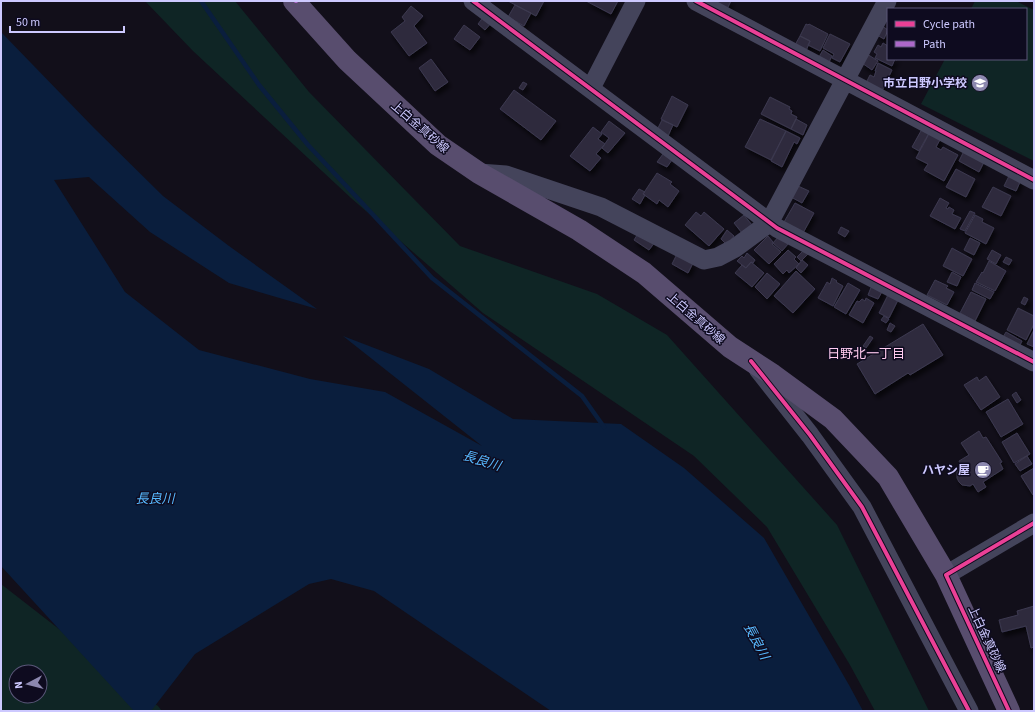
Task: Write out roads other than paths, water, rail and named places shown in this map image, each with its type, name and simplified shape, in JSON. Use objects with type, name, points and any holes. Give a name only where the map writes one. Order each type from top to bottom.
[{"type":"main road","name":"上白金真砂線","points":[[294,1],[347,60],[438,145],[479,173],[579,230],[644,273],[730,347],[773,375],[834,419],[888,477],[946,575],[1009,711]]},
{"type":"street","points":[[473,1],[769,223],[1034,362]]},
{"type":"street","points":[[591,88],[636,1]]},
{"type":"street","points":[[696,1],[1034,180]]},
{"type":"street","points":[[479,173],[506,175],[601,207],[704,260],[718,257],[769,223],[887,1]]},
{"type":"street","points":[[751,361],[810,435],[862,507],[968,711]]},
{"type":"street","points":[[946,575],[1034,523]]},
{"type":"water","name":"長良川","points":[[1,32],[94,128],[163,196],[229,246],[317,309],[229,283],[150,232],[89,177],[54,180],[125,292],[199,350],[310,379],[385,392],[482,446],[343,336],[429,369],[513,419],[621,424],[684,468],[764,538],[863,711],[551,711],[374,591],[331,579],[309,584],[195,654],[151,711],[134,711],[1,566]]},
{"type":"waterway","points":[[201,1],[259,85],[308,145],[432,278],[582,396],[604,427]]},
{"type":"place","name":"市立日野小学校","points":[[980,83]]},
{"type":"place","name":"ハヤシ屋","points":[[983,470]]},
{"type":"district","name":"日野北一丁目","points":[[866,353]]}]
